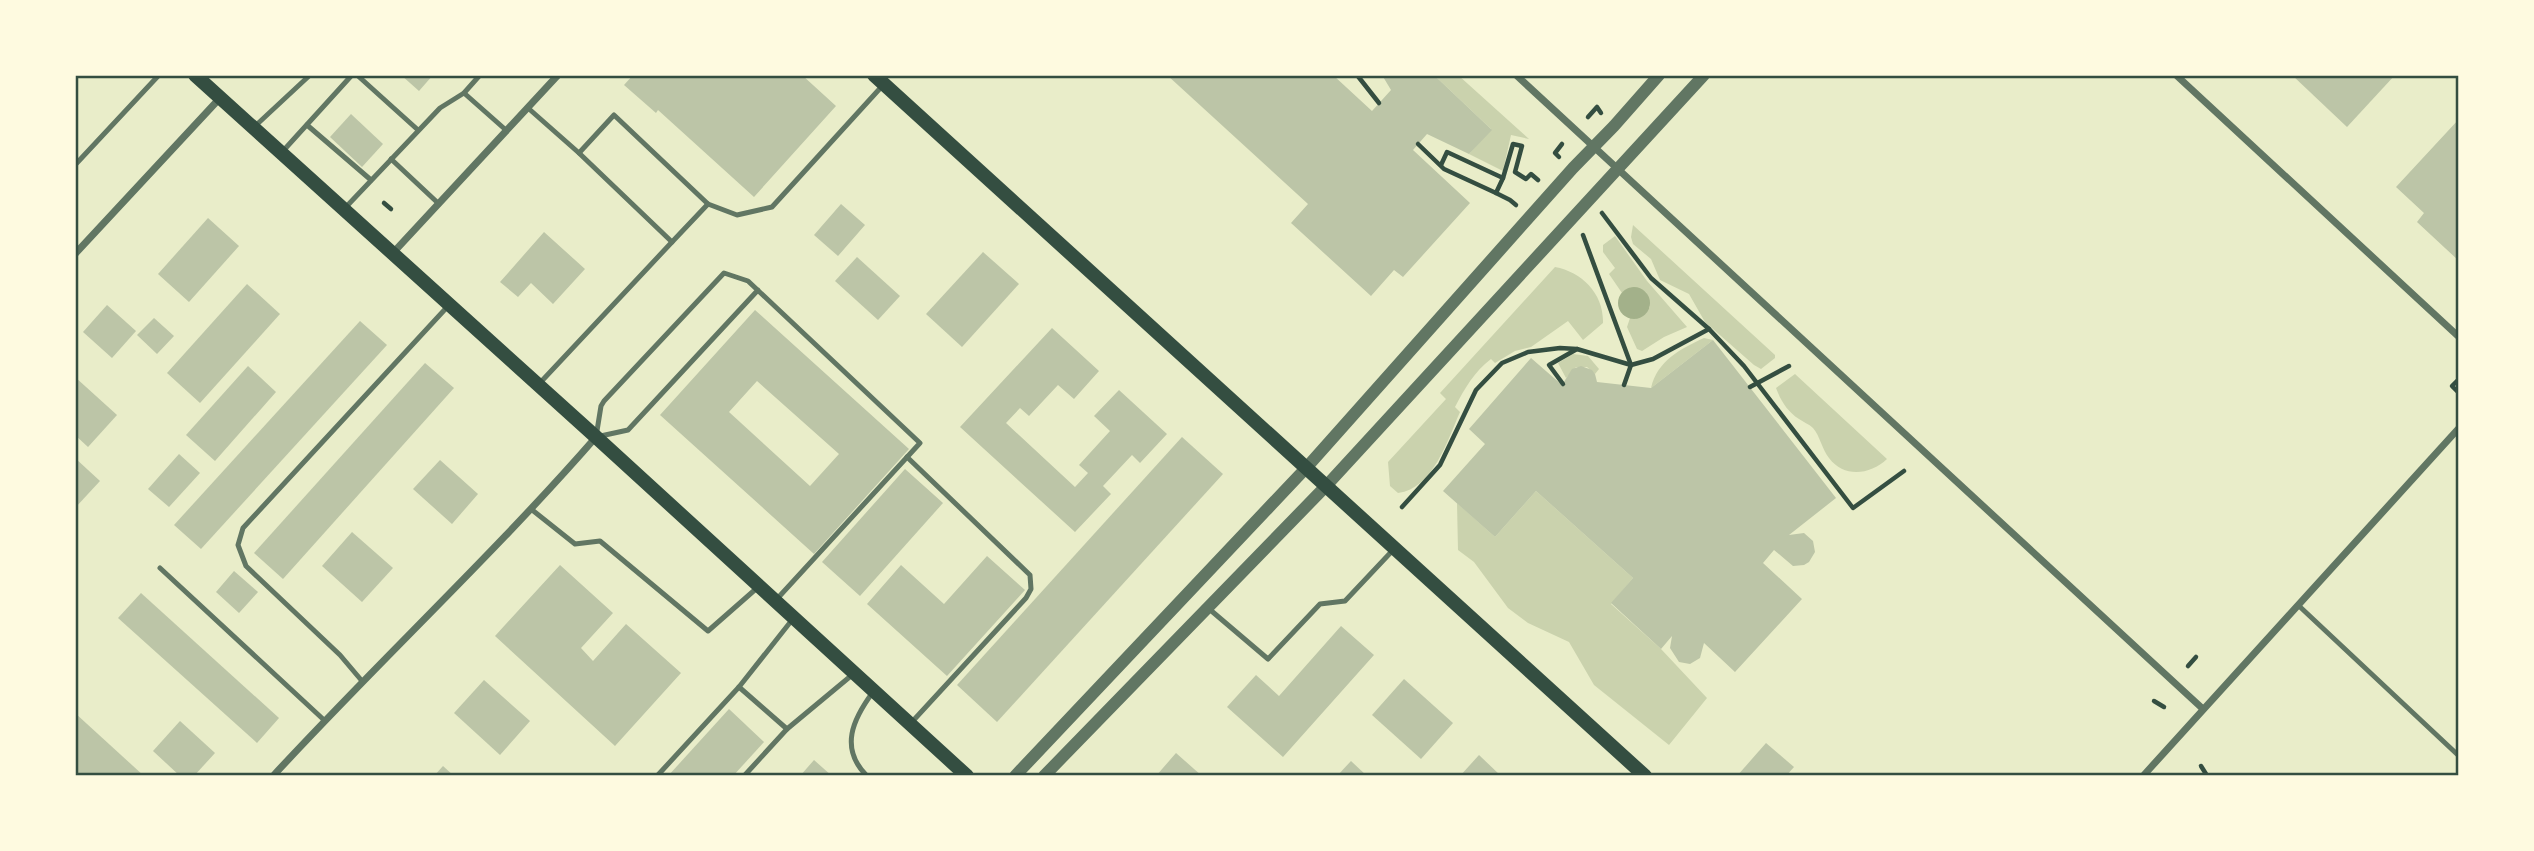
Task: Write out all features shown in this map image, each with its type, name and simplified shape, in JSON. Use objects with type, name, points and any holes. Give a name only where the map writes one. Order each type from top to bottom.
[{"type":"main road","points":[[195,75],[967,776]]},
{"type":"main road","points":[[879,80],[1645,776]]},
{"type":"street","points":[[392,254],[558,75]]},
{"type":"street","points":[[1516,75],[2203,709]]},
{"type":"street","points":[[1015,776],[1307,467],[1659,75]]},
{"type":"street","points":[[1044,776],[1327,485],[1704,75]]},
{"type":"street","points":[[2176,75],[2459,337]]},
{"type":"street","points":[[75,254],[220,98]]},
{"type":"street","points":[[2143,776],[2459,428]]},
{"type":"street","points":[[273,776],[324,720],[531,509],[596,437]]},
{"type":"lane","points":[[75,165],[159,75]]},
{"type":"lane","points":[[253,128],[310,75]]},
{"type":"lane","points":[[281,153],[354,75],[418,130]]},
{"type":"lane","points":[[342,210],[440,107],[464,93],[480,75]]},
{"type":"lane","points":[[579,153],[614,115],[708,204],[737,215],[772,207],[879,80]]},
{"type":"lane","points":[[464,93],[507,131]]},
{"type":"lane","points":[[527,108],[579,153],[672,242]]},
{"type":"lane","points":[[307,125],[371,180]]},
{"type":"lane","points":[[391,159],[439,204]]},
{"type":"lane","points":[[538,385],[708,204]]},
{"type":"lane","points":[[758,290],[628,430],[596,437],[604,401],[724,273],[748,281],[758,290],[920,443],[775,600]]},
{"type":"lane","points":[[362,681],[340,655],[246,566],[238,545],[243,528],[449,305]]},
{"type":"lane","points":[[907,457],[1030,575],[1031,589],[1026,598],[910,723]]},
{"type":"lane","points":[[531,509],[575,544],[600,541],[708,631],[760,586]]},
{"type":"lane","points":[[1208,608],[1268,659],[1320,604],[1345,601],[1395,548]]},
{"type":"lane","points":[[160,568],[324,720]]},
{"type":"lane","points":[[2298,605],[2459,756]]},
{"type":"lane","points":[[657,776],[739,687],[794,617]]},
{"type":"lane","points":[[744,776],[787,729],[855,673]]},
{"type":"lane","points":[[739,687],[787,729]]},
{"type":"lane","points":[[867,776],[857,766],[852,752],[853,728],[857,714],[874,690]]},
{"type":"path","points":[[1357,75],[1380,103]]},
{"type":"path","points":[[1588,117],[1597,107]]},
{"type":"path","points":[[1418,144],[1440,165],[1510,200]]},
{"type":"path","points":[[1496,193],[1513,144],[1522,146],[1515,172],[1526,179],[1531,174],[1541,183]]},
{"type":"path","points":[[1555,153],[1563,144]]},
{"type":"path","points":[[1440,165],[1447,152],[1503,178]]},
{"type":"path","points":[[384,203],[391,209]]},
{"type":"path","points":[[1602,213],[1651,278],[1709,329],[1758,383],[1853,508],[1904,471]]},
{"type":"path","points":[[1582,234],[1631,365],[1624,385]]},
{"type":"path","points":[[1402,507],[1440,464],[1471,399],[1491,372],[1514,356],[1544,348],[1577,349],[1631,365],[1653,359],[1709,329]]},
{"type":"path","points":[[1563,384],[1549,365],[1577,349]]},
{"type":"path","points":[[1750,387],[1789,366]]},
{"type":"path","points":[[2459,379],[2452,386],[2459,393]]},
{"type":"path","points":[[2189,666],[2196,657]]},
{"type":"path","points":[[2154,701],[2164,707]]},
{"type":"path","points":[[2201,766],[2206,774]]},
{"type":"shaded area","points":[[1434,75],[1458,75],[1529,139],[1511,135],[1503,171],[1469,154],[1491,129]]},
{"type":"shaded area","points":[[1633,225],[1775,355],[1775,358],[1761,369],[1754,365],[1705,322],[1689,294],[1660,280],[1651,259],[1633,244]]},
{"type":"shaded area","points":[[1615,236],[1647,281],[1687,327],[1642,351],[1637,349],[1627,327],[1630,318],[1635,319],[1650,307],[1646,292],[1631,287],[1622,293],[1609,274],[1615,268],[1603,252],[1603,245]]},
{"type":"shaded area","points":[[1555,267],[1574,274],[1590,286],[1600,303],[1603,323],[1583,340],[1568,321],[1531,347],[1515,351],[1495,363],[1491,359],[1466,387],[1455,407],[1460,412],[1430,473],[1410,489],[1398,493],[1390,486],[1388,462],[1446,399],[1440,393]]},
{"type":"shaded area","points":[[1634,287],[1645,292],[1650,303],[1645,314],[1634,319],[1623,314],[1618,303],[1623,292]]},
{"type":"shaded area","points":[[1704,338],[1713,340],[1651,388],[1664,363]]},
{"type":"shaded area","points":[[1573,354],[1588,356],[1599,369],[1595,374],[1587,367],[1576,367],[1566,378],[1558,363]]},
{"type":"shaded area","points":[[1795,374],[1887,459],[1873,468],[1857,472],[1842,469],[1835,464],[1813,428],[1791,413],[1778,393],[1776,388]]},
{"type":"shaded area","points":[[1536,491],[1633,578],[1611,604],[1661,649],[1707,698],[1669,745],[1594,685],[1569,642],[1528,623],[1508,608],[1474,562],[1458,550],[1457,503],[1495,537]]},
{"type":"building","points":[[401,75],[433,75],[419,91]]},
{"type":"building","points":[[633,75],[802,75],[836,106],[754,197],[658,110],[656,113],[624,85]]},
{"type":"building","points":[[1167,75],[1333,75],[1372,111],[1391,90],[1382,75],[1434,75],[1492,130],[1469,154],[1427,134],[1413,150],[1470,203],[1403,277],[1394,270],[1371,296],[1291,223],[1308,204]]},
{"type":"building","points":[[2292,75],[2395,75],[2347,127]]},
{"type":"building","points":[[351,114],[383,144],[362,167],[330,137]]},
{"type":"building","points":[[2459,119],[2459,261],[2417,222],[2424,213],[2396,187]]},
{"type":"building","points":[[841,204],[865,225],[838,256],[814,235]]},
{"type":"building","points":[[208,218],[239,246],[189,302],[158,274]]},
{"type":"building","points":[[544,232],[585,269],[553,304],[531,283],[518,297],[500,282]]},
{"type":"building","points":[[983,252],[1019,284],[962,347],[926,314]]},
{"type":"building","points":[[857,257],[900,296],[878,320],[835,281]]},
{"type":"building","points":[[247,284],[280,314],[200,403],[167,373]]},
{"type":"building","points":[[107,305],[136,331],[112,358],[83,332]]},
{"type":"building","points":[[755,310],[909,449],[814,554],[660,415]],"holes":[[[757,381],[839,454],[810,486],[729,412]]]},
{"type":"building","points":[[154,318],[174,336],[157,354],[137,335]]},
{"type":"building","points":[[360,321],[387,345],[201,549],[174,525]]},
{"type":"building","points":[[1052,328],[1099,371],[1074,399],[1058,385],[1029,416],[1020,408],[1006,423],[1075,487],[1088,473],[1079,465],[1110,431],[1094,416],[1119,390],[1167,434],[1140,463],[1132,455],[1103,486],[1111,494],[1075,532],[960,427]]},
{"type":"building","points":[[1713,340],[1836,498],[1789,535],[1804,533],[1813,541],[1815,552],[1809,562],[1793,566],[1774,550],[1763,563],[1802,599],[1735,672],[1704,643],[1700,658],[1690,664],[1679,662],[1670,648],[1672,636],[1661,649],[1611,603],[1633,578],[1536,491],[1495,537],[1443,491],[1485,444],[1469,429],[1531,358],[1562,385],[1572,369],[1581,366],[1592,370],[1597,382],[1651,388]]},
{"type":"building","points":[[425,363],[454,388],[283,579],[254,553]]},
{"type":"building","points":[[248,366],[276,392],[215,461],[186,435]]},
{"type":"building","points":[[75,377],[117,415],[88,447],[75,435]]},
{"type":"building","points":[[1182,437],[1223,474],[997,722],[957,685]]},
{"type":"building","points":[[179,454],[200,473],[169,507],[148,489]]},
{"type":"building","points":[[75,458],[100,481],[75,508]]},
{"type":"building","points":[[440,460],[478,494],[452,524],[413,489]]},
{"type":"building","points":[[905,469],[943,503],[860,596],[822,562]]},
{"type":"building","points":[[352,532],[393,568],[362,602],[322,566]]},
{"type":"building","points":[[987,556],[1025,590],[947,676],[867,604],[901,565],[944,604]]},
{"type":"building","points":[[560,565],[613,613],[581,648],[593,661],[626,624],[681,673],[615,746],[495,636]]},
{"type":"building","points":[[234,571],[258,592],[239,613],[216,592]]},
{"type":"building","points":[[141,593],[279,718],[257,743],[118,618]]},
{"type":"building","points":[[1341,626],[1374,655],[1283,757],[1227,707],[1256,675],[1279,696]]},
{"type":"building","points":[[1404,679],[1453,723],[1421,759],[1372,715]]},
{"type":"building","points":[[484,680],[530,721],[500,755],[454,713]]},
{"type":"building","points":[[729,709],[764,742],[733,776],[668,776]]},
{"type":"building","points":[[75,713],[144,776],[75,776]]},
{"type":"building","points":[[180,721],[215,753],[194,776],[180,776],[153,751]]},
{"type":"building","points":[[1766,743],[1794,767],[1786,776],[1737,776]]},
{"type":"building","points":[[1176,753],[1202,776],[1156,776]]},
{"type":"building","points":[[1479,755],[1501,776],[1460,776]]},
{"type":"building","points":[[814,760],[832,776],[800,776]]},
{"type":"building","points":[[1351,761],[1367,776],[1337,776]]},
{"type":"building","points":[[443,766],[454,776],[434,776]]}]
